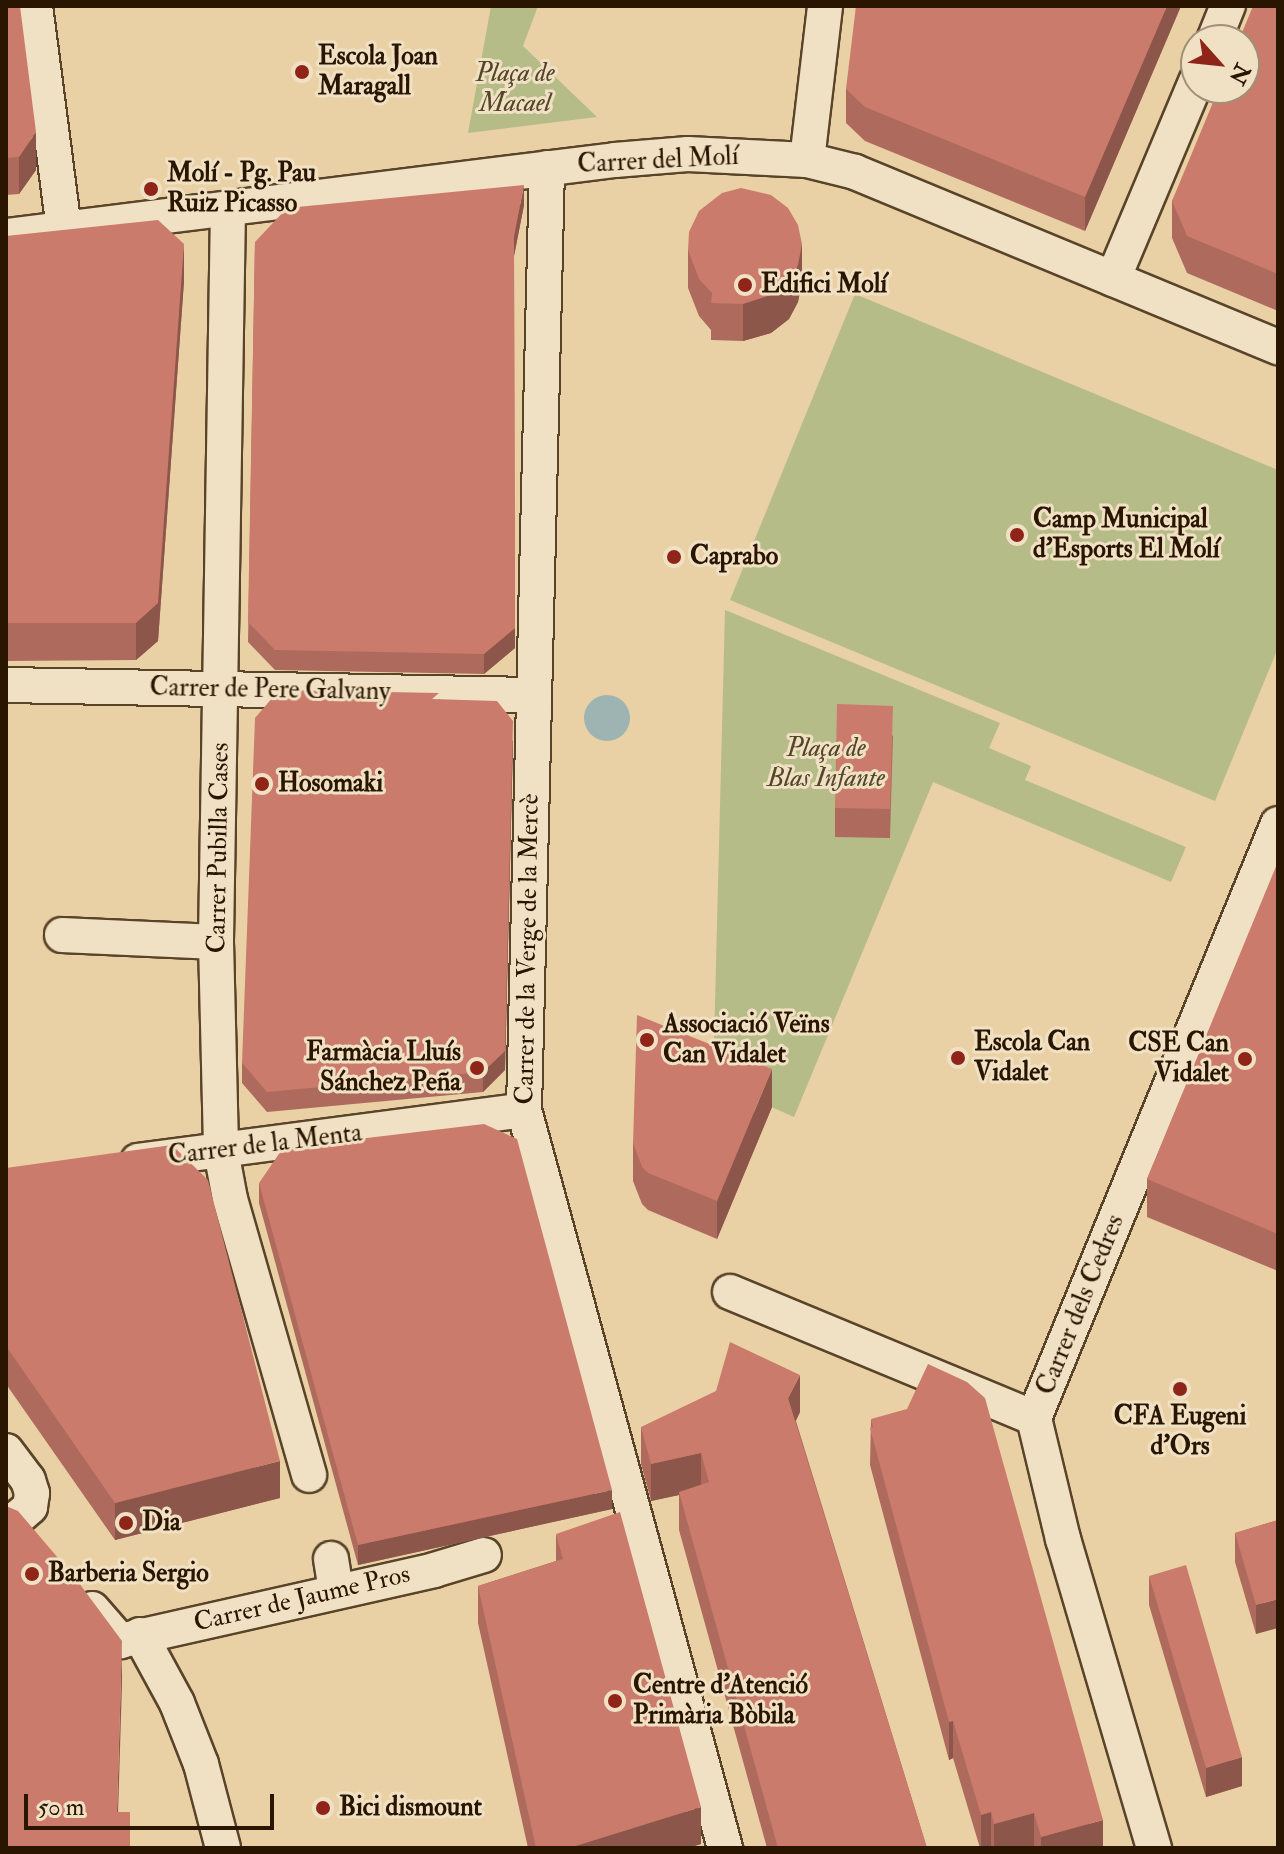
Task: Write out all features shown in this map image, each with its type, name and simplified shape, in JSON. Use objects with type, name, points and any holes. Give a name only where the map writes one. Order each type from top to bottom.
[{"type":"street","points":[[35,6],[64,229]]},
{"type":"street","points":[[807,160],[825,6]]},
{"type":"street","points":[[1113,279],[1187,104]]},
{"type":"street","name":"Carrer del Molí","points":[[6,236],[547,168],[688,154],[807,160],[855,172],[1278,347]]},
{"type":"street","name":"Carrer de la Verge de la Mercè","points":[[547,168],[524,1110],[620,1528],[725,1848]]},
{"type":"street","name":"Carrer Pubilla Cases","points":[[228,209],[216,942],[221,1151],[230,1199],[309,1475]]},
{"type":"street","name":"Carrer de Pere Galvany","points":[[6,685],[534,695]]},
{"type":"street","name":"Carrer dels Cedres","points":[[1154,1848],[1063,1539],[1034,1418],[1278,824]]},
{"type":"street","points":[[62,935],[216,942]]},
{"type":"street","name":"Carrer de la Menta","points":[[113,1163],[524,1110]]},
{"type":"street","points":[[730,1292],[1034,1418]]},
{"type":"street","points":[[6,1451],[28,1480],[32,1493],[22,1530]]},
{"type":"street","name":"Carrer de Jaume Pros","points":[[130,1638],[333,1575],[434,1570],[484,1555]]},
{"type":"street","points":[[70,1586],[130,1638],[187,1727],[201,1764],[223,1848]]},
{"type":"green space","name":"Plaça de Macael","points":[[491,6],[538,6],[523,46],[597,117],[468,133]]},
{"type":"green space","name":"Camp Municipal d’Esports El Molí","points":[[855,294],[1278,470],[1278,648],[1215,801],[730,600]]},
{"type":"green space","name":"Plaça de Blas Infante","points":[[725,610],[1000,723],[989,748],[1031,766],[1025,780],[1186,847],[1171,882],[933,782],[794,1117],[713,1081]]},
{"type":"water","points":[[607,695],[623,702],[630,718],[623,734],[607,741],[591,734],[584,718],[591,702]]},
{"type":"building","points":[[6,6],[20,6],[36,132],[19,157],[6,158]]},
{"type":"building","points":[[856,6],[1167,6],[1085,197],[865,107],[846,89]]},
{"type":"building","points":[[1253,6],[1278,6],[1278,274],[1187,236],[1172,201],[1212,104],[1260,104],[1260,24],[1246,24]]},
{"type":"building","points":[[524,185],[514,236],[515,628],[484,654],[275,650],[248,622],[255,242],[287,208]]},
{"type":"building","points":[[741,188],[771,195],[788,208],[798,225],[802,244],[798,265],[789,282],[771,295],[743,304],[711,303],[712,293],[699,279],[688,250],[689,232],[699,211],[722,193]]},
{"type":"building","points":[[158,220],[184,244],[158,603],[136,623],[6,623],[6,236]]},
{"type":"building","points":[[279,690],[439,693],[432,699],[497,701],[513,721],[505,1051],[483,1072],[267,1092],[242,1063],[255,718]]},
{"type":"building","points":[[837,704],[893,706],[890,809],[835,808]]},
{"type":"building","name":"CSE Can Vidalet","points":[[1278,865],[1278,1234],[1147,1179]]},
{"type":"building","points":[[637,1015],[772,1069],[717,1201],[648,1173],[642,1167],[633,1143]]},
{"type":"building","points":[[484,1124],[517,1139],[612,1490],[358,1545],[259,1183],[283,1148]]},
{"type":"building","points":[[172,1145],[208,1180],[280,1461],[115,1503],[6,1346],[6,1168]]},
{"type":"building","points":[[730,1342],[800,1375],[788,1398],[927,1848],[778,1848],[679,1492],[709,1482],[701,1453],[651,1464],[641,1427],[716,1391]]},
{"type":"building","points":[[928,1364],[967,1382],[985,1398],[1103,1820],[1041,1837],[1034,1813],[994,1824],[991,1812],[981,1815],[953,1721],[949,1722],[870,1428],[873,1427],[871,1419],[907,1409]]},
{"type":"building","points":[[6,1506],[18,1511],[76,1579],[122,1641],[117,1812],[130,1812],[130,1848],[6,1848]]},
{"type":"building","name":"Centre d'Atenció Primària Bòbila","points":[[620,1512],[701,1807],[569,1848],[536,1848],[478,1586],[563,1559],[556,1534]]},
{"type":"building","points":[[1278,1520],[1278,1599],[1256,1605],[1235,1533]]},
{"type":"building","points":[[1186,1565],[1242,1757],[1206,1768],[1149,1576]]},
{"type":"place","name":"Escola Joan Maragall","points":[[302,72]]},
{"type":"place","name":"Molí - Pg. Pau Ruiz Picasso","points":[[151,189]]},
{"type":"place","name":"Edifici Molí","points":[[745,285]]},
{"type":"place","name":"Camp Municipal d’Esports El Molí","points":[[1017,535]]},
{"type":"place","name":"Caprabo","points":[[674,557]]},
{"type":"place","name":"Hosomaki","points":[[262,784]]},
{"type":"place","name":"Associació Veïns Can Vidalet","points":[[647,1040]]},
{"type":"place","name":"Escola Can Vidalet","points":[[958,1058]]},
{"type":"place","name":"CSE Can Vidalet","points":[[1245,1059]]},
{"type":"place","name":"Farmàcia Lluís Sánchez Peña","points":[[477,1068]]},
{"type":"place","name":"CFA Eugeni d'Ors","points":[[1180,1389]]},
{"type":"place","name":"Dia","points":[[126,1523]]},
{"type":"place","name":"Barberia Sergio","points":[[32,1574]]},
{"type":"place","name":"Centre d'Atenció Primària Bòbila","points":[[615,1701]]},
{"type":"place","name":"Bici dismount","points":[[323,1808]]}]
